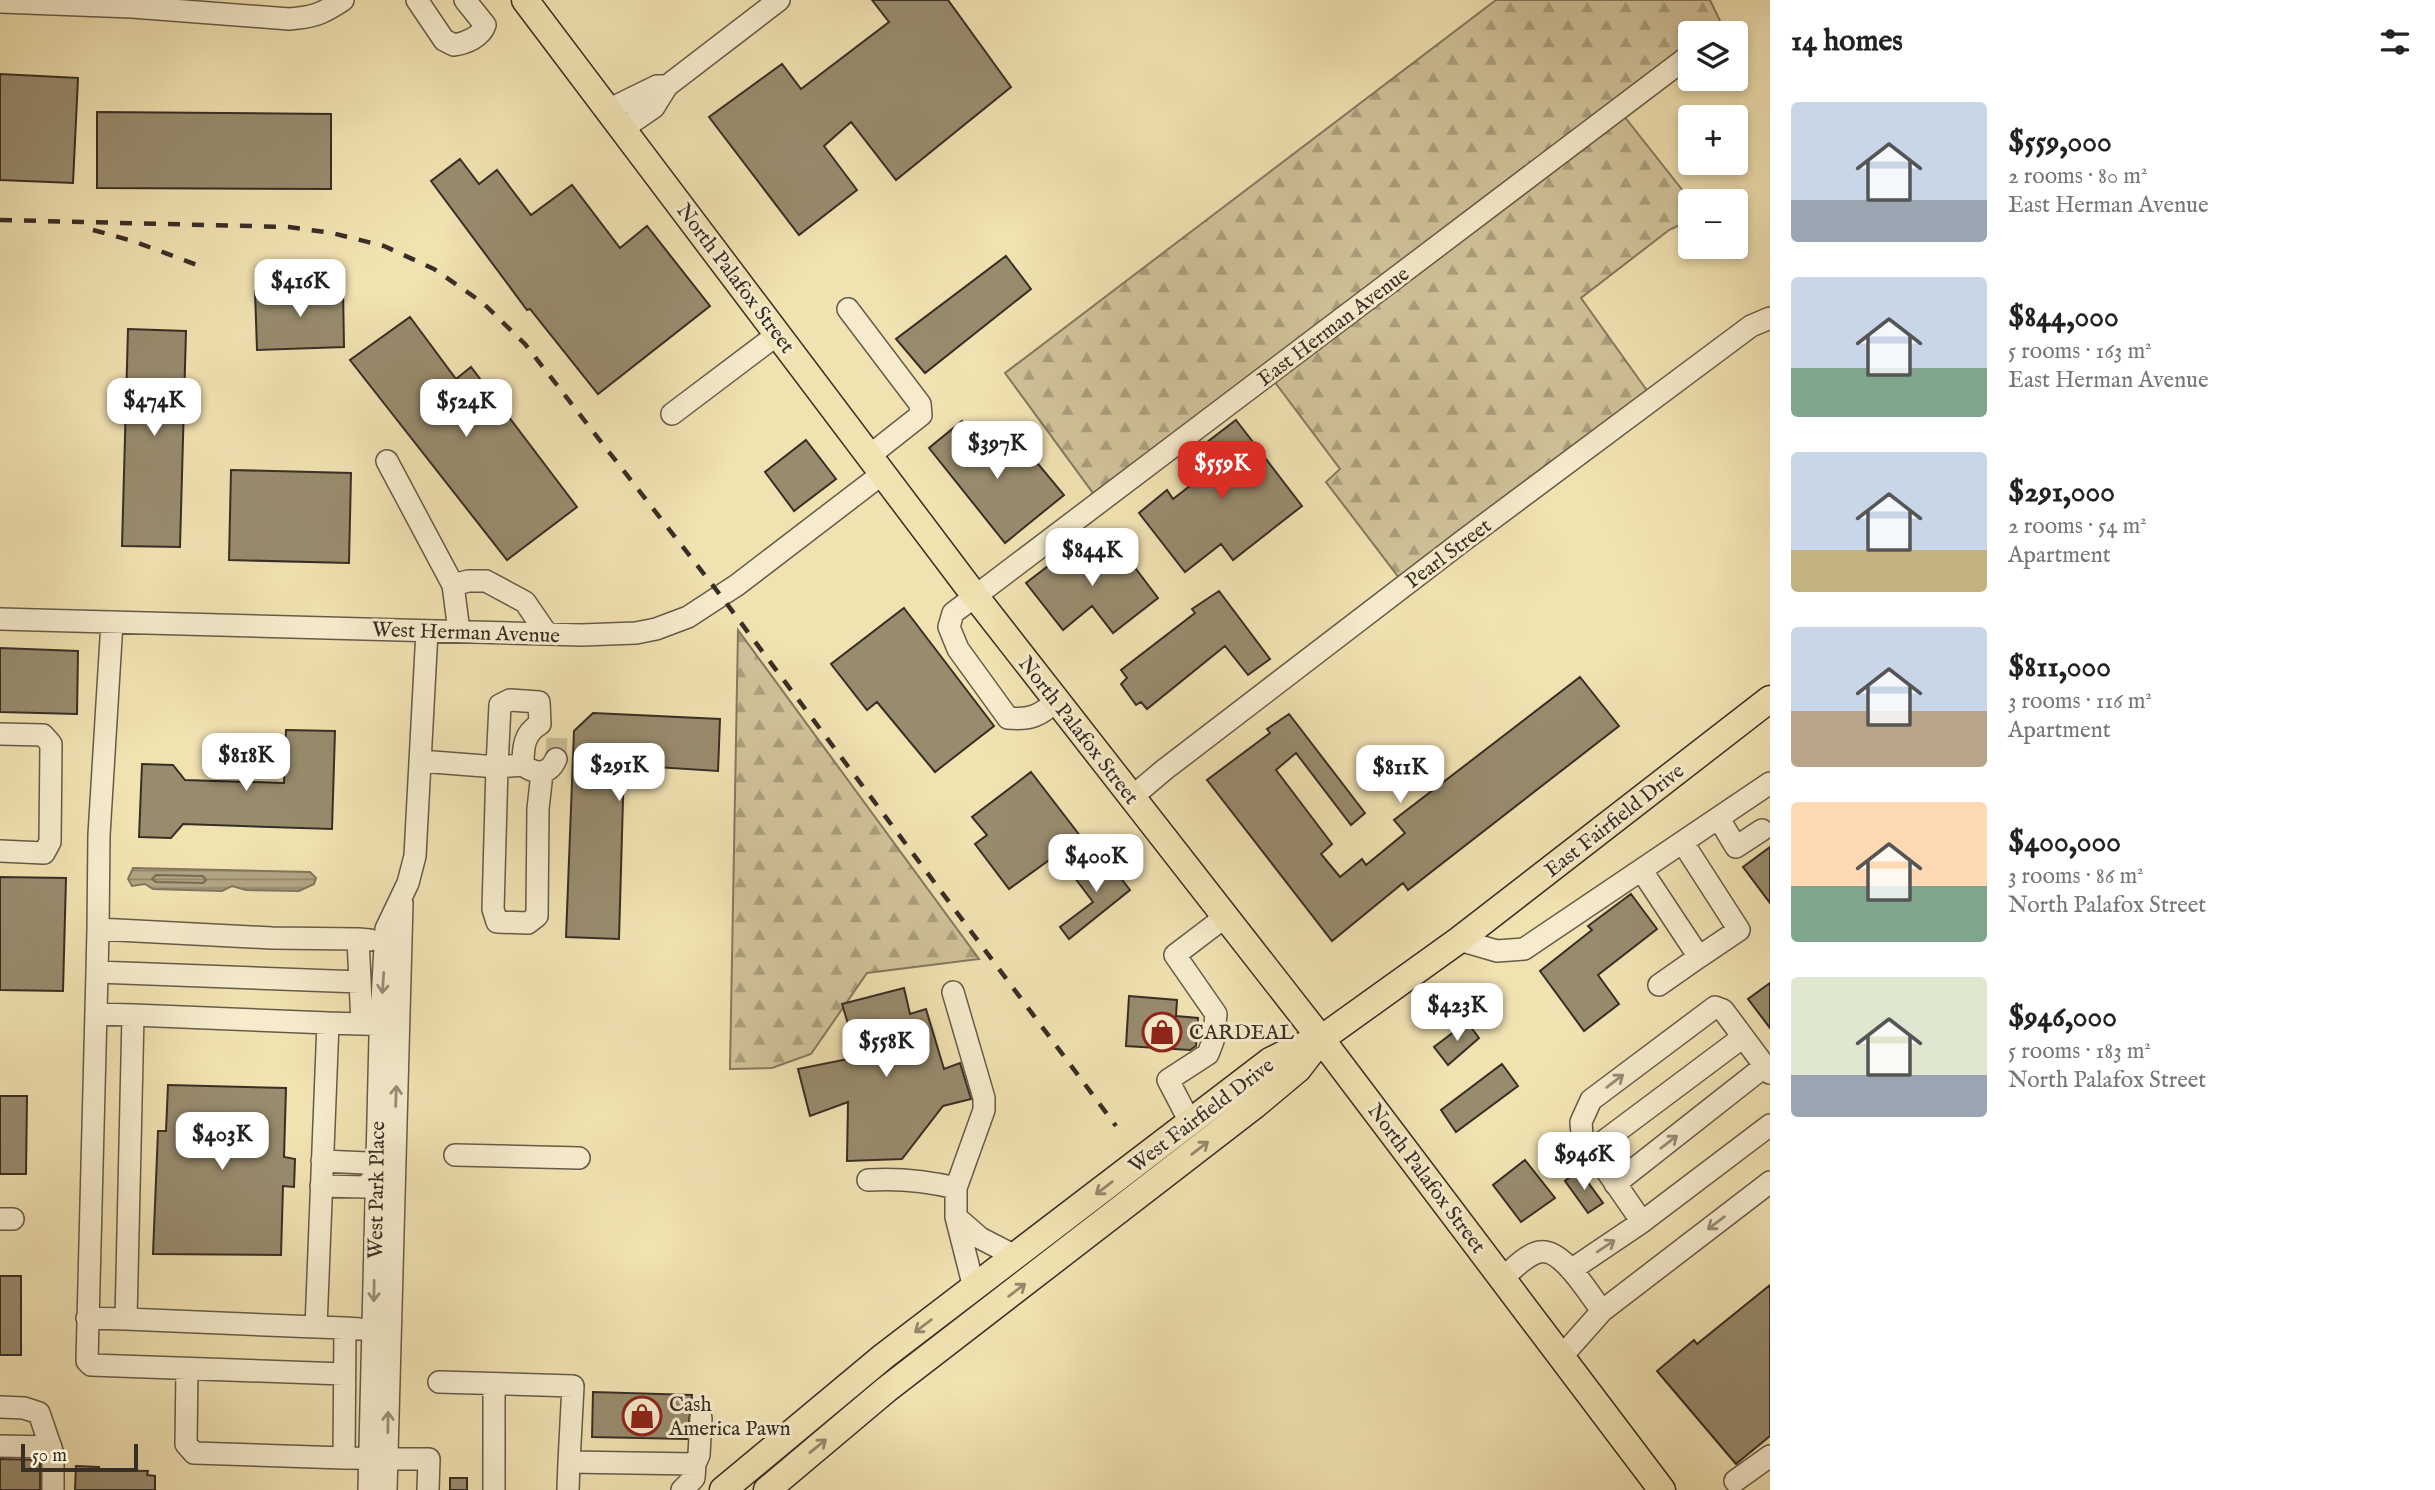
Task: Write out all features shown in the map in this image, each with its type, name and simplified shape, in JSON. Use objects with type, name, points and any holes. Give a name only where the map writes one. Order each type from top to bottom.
[{"type":"main road","name":"North Palafox Street","points":[[525,0],[875,465],[1321,1039],[1662,1490]]},
{"type":"main road","name":"East Fairfield Drive","points":[[1321,1039],[1459,940],[1770,699]]},
{"type":"main road","name":"West Fairfield Drive","points":[[723,1490],[844,1389],[1270,1061],[1321,1039]]},
{"type":"main road","name":"West Fairfield Drive","points":[[766,1490],[887,1390],[1255,1105],[1298,1069],[1321,1039]]},
{"type":"street","points":[[0,2],[132,7],[289,19],[312,18],[343,0]]},
{"type":"street","points":[[417,0],[444,40],[454,45],[482,32],[485,24],[465,0]]},
{"type":"street","points":[[615,120],[654,107],[667,86],[779,0]]},
{"type":"street","name":"East Herman Avenue","points":[[1056,701],[1028,720],[1008,718],[958,649],[949,627],[953,613],[1678,64]]},
{"type":"street","name":"West Herman Avenue","points":[[0,619],[547,634],[636,633],[656,629],[688,617],[737,585],[875,465],[921,415],[920,404],[848,309]]},
{"type":"street","name":"Pearl Street","points":[[1132,797],[1497,515],[1751,326],[1770,318]]},
{"type":"street","points":[[672,414],[778,334]]},
{"type":"street","points":[[387,461],[453,585],[459,631]]},
{"type":"street","points":[[453,585],[468,581],[486,582],[525,602],[547,634]]},
{"type":"street","points":[[112,622],[99,835],[86,1361],[91,1365],[344,1374]]},
{"type":"street","name":"West Park Place","points":[[369,1490],[378,1458],[385,1174],[380,1025],[386,929],[415,856],[427,631]]},
{"type":"street","points":[[510,700],[539,702],[548,730],[531,730],[526,739],[540,766],[537,916],[528,923],[497,922],[493,909],[500,705],[510,700]]},
{"type":"street","points":[[0,734],[43,735],[51,744],[50,842],[44,853],[0,851]]},
{"type":"street","points":[[420,761],[496,767],[540,766]]},
{"type":"street","points":[[1459,940],[1497,951],[1524,949],[1770,783]]},
{"type":"street","points":[[1718,819],[1735,847],[1762,830]]},
{"type":"street","points":[[1659,985],[1739,930],[1683,844]]},
{"type":"street","points":[[1642,871],[1699,957]]},
{"type":"street","name":"West Park Place","points":[[380,1025],[402,894]]},
{"type":"street","points":[[1190,1122],[1168,1080],[1208,1054],[1213,1041],[1216,1014],[1175,955],[1225,917]]},
{"type":"street","points":[[98,929],[272,939],[358,939],[386,942]]},
{"type":"street","points":[[96,1014],[380,1025],[360,982],[358,939]]},
{"type":"street","points":[[97,972],[360,982]]},
{"type":"street","points":[[953,992],[984,1098],[984,1110],[956,1188],[956,1217],[974,1288]]},
{"type":"street","points":[[1615,1184],[1768,1070],[1723,1010],[1715,1007],[1709,1010],[1591,1100],[1581,1122],[1587,1143],[1615,1184],[1642,1222]]},
{"type":"street","points":[[126,1319],[134,1015]]},
{"type":"street","points":[[316,1327],[328,1023]]},
{"type":"street","points":[[1587,1143],[1743,1037]]},
{"type":"street","points":[[1571,1270],[1642,1222],[1770,1125]]},
{"type":"street","points":[[456,1155],[579,1158]]},
{"type":"street","points":[[321,1186],[366,1187],[385,1174],[367,1163],[322,1161]]},
{"type":"street","points":[[92,1167],[130,1169]]},
{"type":"street","points":[[868,1180],[888,1178],[956,1188]]},
{"type":"street","points":[[1562,1356],[1602,1311],[1770,1182]]},
{"type":"street","points":[[956,1217],[979,1238],[1015,1256]]},
{"type":"street","points":[[1503,1278],[1530,1256],[1541,1251],[1554,1253],[1571,1270],[1602,1311]]},
{"type":"street","points":[[87,1318],[381,1330]]},
{"type":"street","points":[[344,1458],[345,1328]]},
{"type":"street","points":[[187,1368],[186,1444],[194,1453],[429,1459],[428,1490]]},
{"type":"street","points":[[439,1382],[573,1386],[568,1490]]},
{"type":"street","points":[[494,1384],[494,1490]]},
{"type":"street","points":[[0,1407],[24,1408],[39,1413],[53,1454],[53,1490]]},
{"type":"street","points":[[682,1490],[694,1478],[699,1455],[701,1418]]},
{"type":"street","points":[[0,1446],[51,1447]]},
{"type":"street","points":[[1735,1481],[1770,1457]]},
{"type":"street","name":"West Park Place","points":[[378,1458],[386,1490]]},
{"type":"street","points":[[569,1462],[695,1464]]},
{"type":"green space","points":[[1496,0],[1710,0],[1720,21],[1678,21],[1678,53],[1243,384],[1093,493],[1005,373]]},
{"type":"green space","points":[[1624,116],[1682,189],[1678,189],[1678,226],[1581,298],[1648,392],[1400,579],[1326,482],[1340,469],[1274,381]]},
{"type":"green space","points":[[738,630],[979,959],[867,973],[811,1054],[772,1068],[730,1069]]},
{"type":"water","points":[[133,868],[310,872],[316,878],[314,884],[299,891],[246,890],[232,886],[222,891],[153,889],[145,884],[132,886],[128,879]]},
{"type":"building","points":[[872,0],[948,0],[1011,87],[896,180],[851,122],[824,146],[857,190],[799,235],[709,117],[782,64],[801,89],[889,22]]},
{"type":"building","points":[[0,74],[78,78],[73,183],[0,180]]},
{"type":"building","points":[[97,112],[331,114],[331,189],[97,188]]},
{"type":"building","points":[[460,159],[479,184],[497,170],[531,215],[572,185],[620,248],[647,226],[710,306],[598,394],[530,309],[527,310],[431,181]]},
{"type":"building","points":[[1006,256],[1031,289],[925,373],[896,339]]},
{"type":"building","points":[[343,288],[344,347],[257,350],[255,291]]},
{"type":"building","points":[[410,317],[456,379],[471,367],[577,507],[507,560],[350,360]]},
{"type":"building","points":[[128,329],[186,331],[180,547],[122,546]]},
{"type":"building","points":[[1236,420],[1302,506],[1233,560],[1221,544],[1185,572],[1139,513],[1167,490],[1173,499],[1200,478],[1185,459]]},
{"type":"building","points":[[962,421],[994,461],[1019,441],[1064,495],[1005,543],[929,448]]},
{"type":"building","points":[[806,440],[836,479],[794,511],[765,472]]},
{"type":"building","points":[[231,470],[351,473],[349,563],[229,560]]},
{"type":"building","points":[[1086,537],[1107,565],[1123,552],[1158,598],[1113,633],[1092,606],[1063,630],[1026,583]]},
{"type":"building","points":[[1219,591],[1270,659],[1248,675],[1225,646],[1147,709],[1141,702],[1136,705],[1121,684],[1127,678],[1121,670],[1195,613],[1192,609]]},
{"type":"building","points":[[904,608],[994,726],[935,772],[877,702],[867,710],[831,664]]},
{"type":"building","points":[[0,648],[78,651],[77,714],[0,712]]},
{"type":"building","points":[[1580,677],[1619,726],[1408,890],[1403,883],[1332,941],[1207,780],[1270,733],[1267,729],[1289,714],[1365,813],[1351,825],[1296,753],[1276,770],[1332,844],[1321,854],[1340,877],[1362,859],[1366,865],[1405,833],[1394,820]]},
{"type":"building","points":[[593,713],[720,719],[718,771],[624,765],[619,939],[566,937],[574,731]]},
{"type":"building","points":[[286,730],[335,731],[332,829],[183,824],[171,838],[139,837],[142,764],[173,765],[185,780],[284,783]]},
{"type":"building","points":[[1031,772],[1081,837],[1009,889],[975,844],[987,835],[972,817]]},
{"type":"building","points":[[1770,847],[1770,903],[1743,867]]},
{"type":"building","points":[[1103,855],[1130,890],[1069,939],[1060,927],[1093,902],[1075,878]]},
{"type":"building","points":[[0,877],[66,878],[63,991],[0,990]]},
{"type":"building","points":[[1631,894],[1657,929],[1598,975],[1619,1004],[1584,1031],[1540,971],[1592,930],[1588,926]]},
{"type":"building","points":[[1770,983],[1770,1028],[1748,999]]},
{"type":"building","points":[[904,988],[910,1014],[926,1009],[944,1069],[960,1063],[971,1099],[943,1106],[902,1159],[847,1161],[848,1102],[810,1116],[798,1069],[858,1057],[842,1004]]},
{"type":"building","name":"CARDEAL","points":[[1129,996],[1177,1000],[1176,1016],[1198,1018],[1196,1046],[1190,1050],[1126,1046]]},
{"type":"building","points":[[1467,1022],[1479,1038],[1448,1065],[1434,1047]]},
{"type":"building","points":[[1502,1064],[1518,1086],[1456,1132],[1441,1110]]},
{"type":"building","points":[[168,1085],[286,1088],[284,1157],[295,1159],[294,1187],[283,1186],[281,1255],[153,1254],[158,1131],[166,1131]]},
{"type":"building","points":[[0,1096],[27,1096],[26,1174],[0,1174]]},
{"type":"building","points":[[1525,1160],[1555,1198],[1521,1222],[1493,1185]]},
{"type":"building","points":[[1579,1170],[1603,1203],[1588,1213],[1565,1181]]},
{"type":"building","points":[[0,1276],[21,1276],[21,1355],[0,1355]]},
{"type":"building","points":[[1770,1285],[1770,1436],[1736,1464],[1657,1371],[1694,1340],[1697,1344]]},
{"type":"building","name":"Cash America Pawn","points":[[593,1392],[692,1395],[687,1439],[592,1437]]},
{"type":"building","points":[[0,1459],[40,1460],[40,1490],[0,1490]]},
{"type":"building","points":[[76,1466],[99,1467],[99,1470],[148,1471],[147,1475],[155,1476],[155,1490],[75,1490]]},
{"type":"building","points":[[450,1478],[467,1478],[467,1490],[450,1490]]},
{"type":"tunnel","points":[[556,759],[557,736]]},
{"type":"railway","points":[[0,220],[289,227],[332,233],[384,246],[434,269],[483,303],[525,344],[721,596],[1116,1126]]},
{"type":"railway","points":[[93,230],[133,241],[197,265]]},
{"type":"place","name":"CARDEAL","points":[[1162,1032]]},
{"type":"place","name":"Cash America Pawn","points":[[642,1416]]}]
